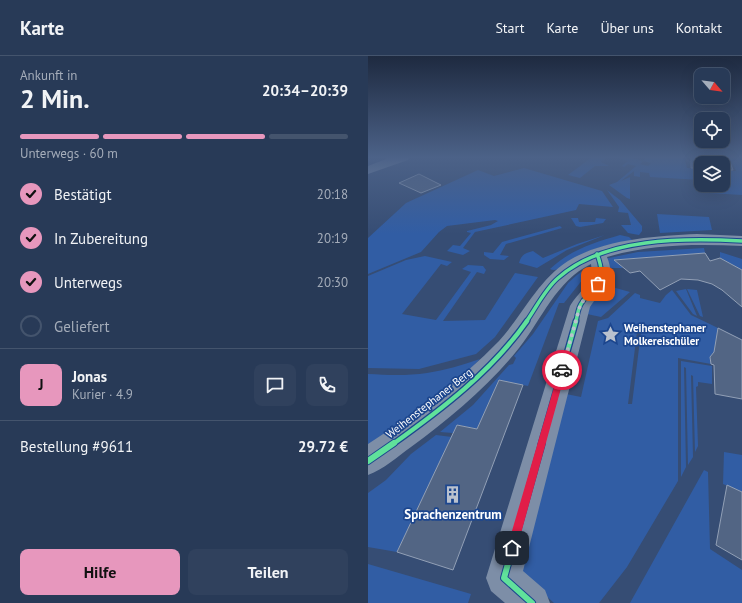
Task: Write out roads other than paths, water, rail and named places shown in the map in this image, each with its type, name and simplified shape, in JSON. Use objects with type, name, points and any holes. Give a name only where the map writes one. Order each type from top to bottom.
[{"type":"street","name":"Weihenstephaner Berg","points":[[368,461],[413,430],[468,387],[506,348],[557,278],[575,264],[597,254],[661,241],[696,239],[742,241]]},
{"type":"street","points":[[532,603],[504,578],[580,306],[601,279],[603,273],[597,254]]},
{"type":"place","name":"Weihenstephaner Molkereischüler","points":[[611,334]]},
{"type":"place","name":"Sprachenzentrum","points":[[453,495]]}]
